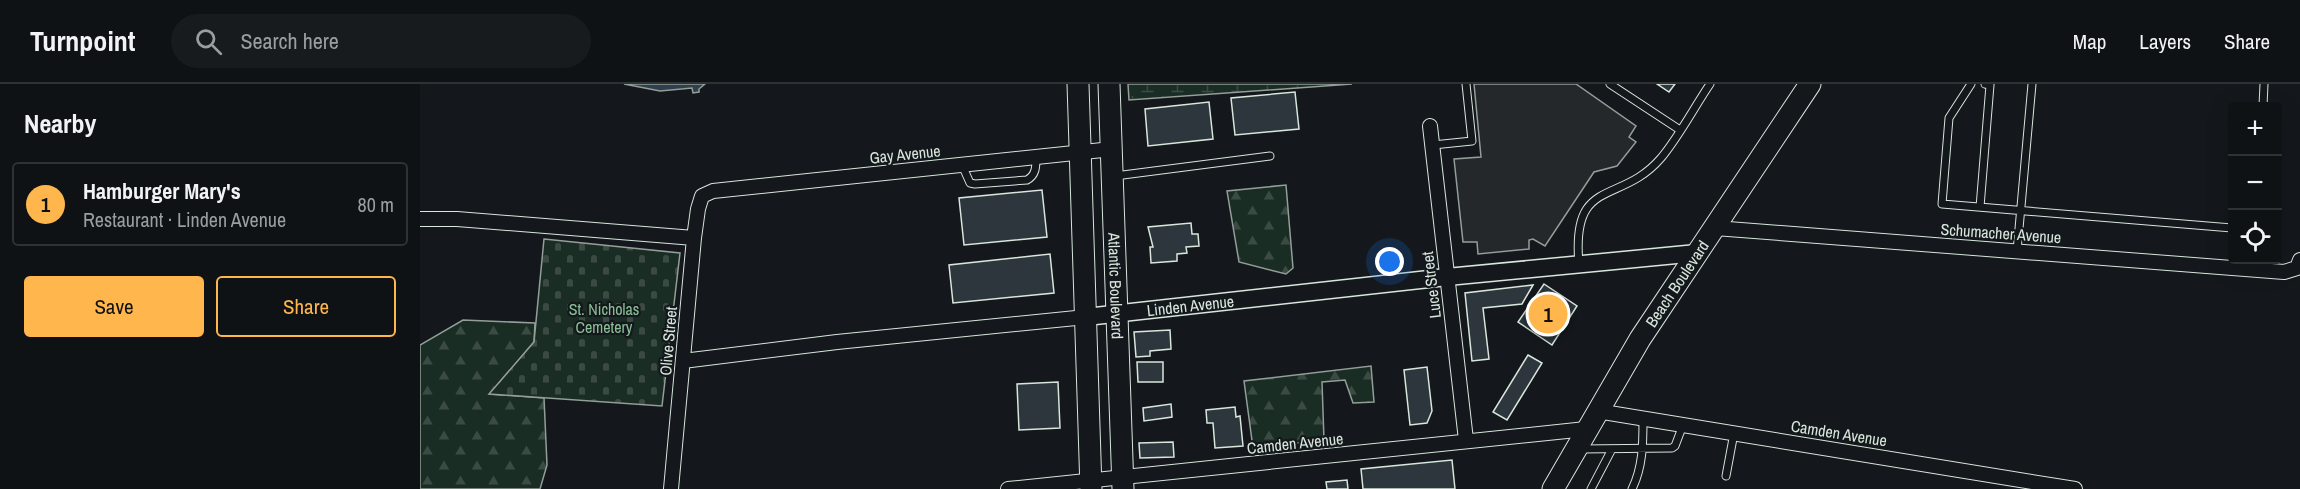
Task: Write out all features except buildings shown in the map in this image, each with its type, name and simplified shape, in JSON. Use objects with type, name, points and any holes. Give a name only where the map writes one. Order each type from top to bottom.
[{"type":"main road","name":"Atlantic Boulevard","points":[[1078,84],[1091,485]]},
{"type":"main road","name":"Atlantic Boulevard","points":[[1109,84],[1123,483]]},
{"type":"main road","name":"Beach Boulevard","points":[[1553,489],[1640,339],[1810,84]]},
{"type":"street","name":"Luce Street","points":[[1430,126],[1466,440]]},
{"type":"street","name":"Gay Avenue","points":[[702,196],[713,191],[1112,149]]},
{"type":"street","name":"Olive Street","points":[[671,489],[694,238],[702,196]]},
{"type":"street","points":[[420,219],[457,219],[694,238]]},
{"type":"street","name":"Schumacher Avenue","points":[[1715,228],[2017,251],[2295,268]]},
{"type":"street","name":"Linden Avenue","points":[[683,361],[837,342],[1447,277],[1697,253]]},
{"type":"street","name":"Camden Avenue","points":[[1008,489],[1123,483],[1466,440],[1592,420],[1643,419],[2075,489]]},
{"type":"lane","points":[[1432,145],[1472,141],[1466,84]]},
{"type":"lane","points":[[1611,84],[1680,130]]},
{"type":"lane","points":[[1579,264],[1578,230],[1591,203],[1603,194],[1637,178],[1662,157],[1710,84]]},
{"type":"lane","points":[[1971,84],[1949,118],[1942,204],[2228,228]]},
{"type":"lane","points":[[1980,207],[1990,85],[1984,84]]},
{"type":"lane","points":[[2017,251],[2032,84]]},
{"type":"lane","points":[[2263,102],[2264,84]]},
{"type":"lane","points":[[1113,176],[1270,156]]},
{"type":"lane","points":[[962,165],[970,183],[1027,180],[1033,177],[1036,170],[1036,157]]},
{"type":"lane","points":[[1632,489],[1638,478],[1643,448],[1643,419]]},
{"type":"lane","points":[[1576,449],[1672,448],[1676,446],[1683,425]]},
{"type":"lane","points":[[1726,476],[1734,433]]},
{"type":"lane","points":[[1591,489],[1612,450]]},
{"type":"green space","points":[[1128,84],[1352,84],[1129,100]]},
{"type":"green space","points":[[1286,185],[1293,268],[1286,274],[1239,262],[1227,191]]},
{"type":"green space","name":"St. Nicholas Cemetery","points":[[544,239],[680,253],[662,406],[489,394],[534,342]]},
{"type":"green space","points":[[463,320],[535,323],[534,342],[490,394],[544,398],[547,465],[540,489],[420,489],[420,345]]},
{"type":"green space","points":[[1371,366],[1374,402],[1353,403],[1345,380],[1322,382],[1324,440],[1253,448],[1244,381]]},
{"type":"shaded area","points":[[1474,84],[1576,84],[1636,126],[1629,137],[1636,142],[1617,166],[1594,172],[1545,246],[1533,239],[1529,240],[1529,249],[1478,254],[1477,242],[1463,242],[1454,159],[1481,157]]},
{"type":"water","points":[[624,84],[705,84],[699,92],[693,93],[692,88],[660,91]]},
{"type":"place","name":"Hamburger Mary's","points":[[1548,314]]}]
